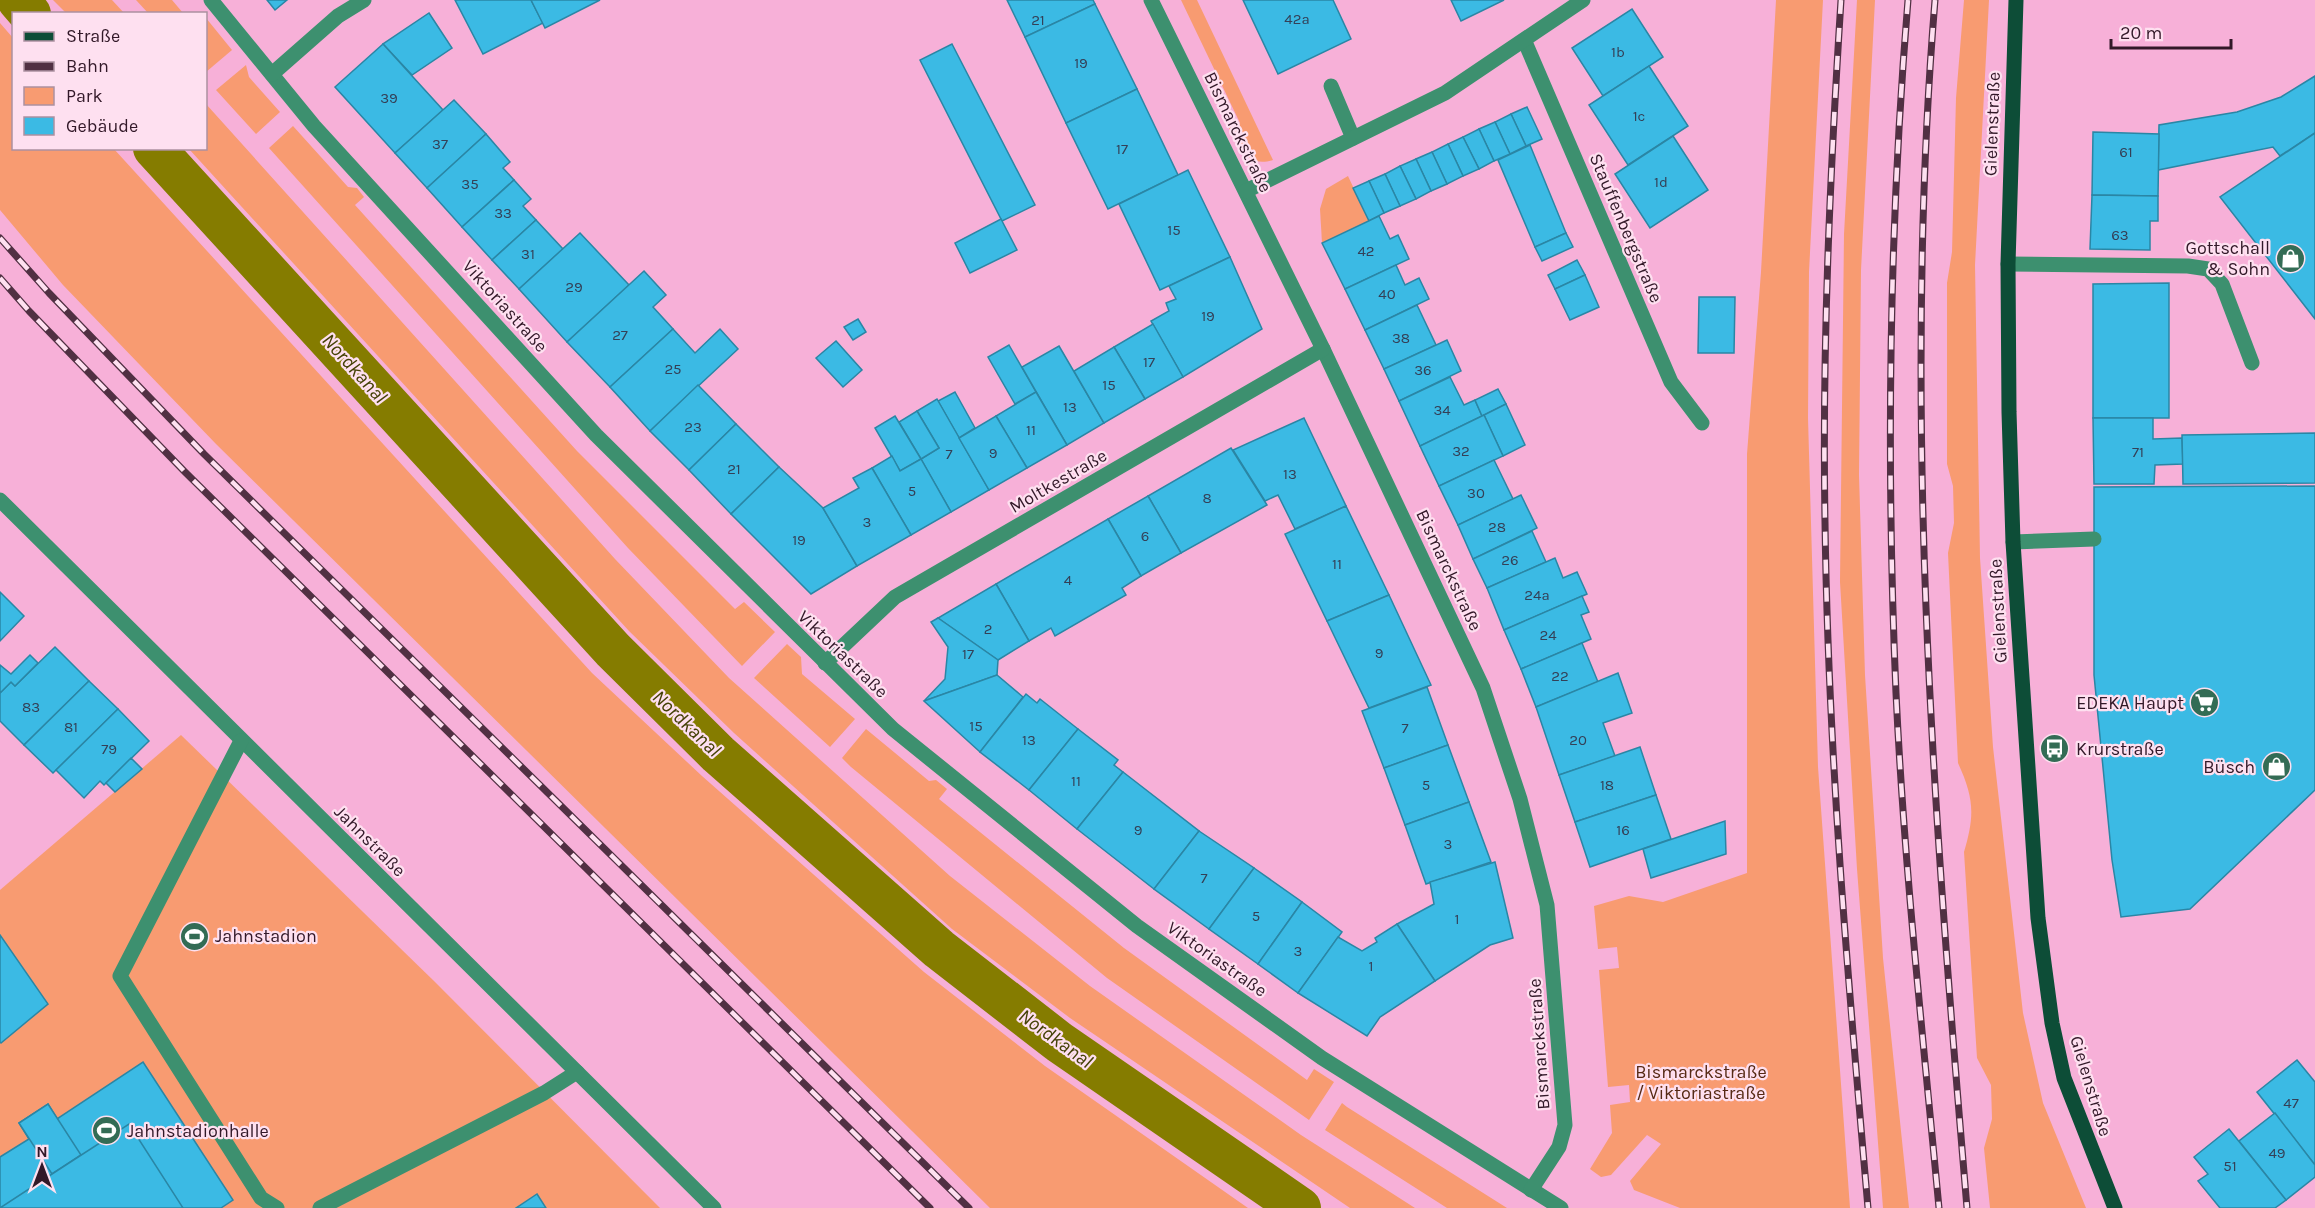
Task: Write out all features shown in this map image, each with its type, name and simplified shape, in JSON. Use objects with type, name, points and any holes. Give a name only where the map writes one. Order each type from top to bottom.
[{"type":"main road","name":"Gielenstraße","points":[[2016,0],[2008,264],[2013,542],[2038,918],[2052,1023],[2064,1078],[2115,1208]]},
{"type":"street","name":"Viktoriastraße","points":[[211,0],[314,126],[596,435],[893,729],[1137,926],[1322,1058],[1561,1208]]},
{"type":"street","points":[[272,74],[338,16],[364,0]]},
{"type":"street","name":"Bismarckstraße","points":[[1151,0],[1323,349],[1483,688],[1506,754],[1536,853],[1551,942],[1565,1125],[1559,1147],[1531,1190]]},
{"type":"street","points":[[1246,191],[1445,93],[1525,42],[1583,0]]},
{"type":"street","name":"Stauffenbergstraße","points":[[1525,42],[1671,382],[1702,423]]},
{"type":"street","points":[[1331,86],[1353,138]]},
{"type":"street","points":[[2008,264],[2188,266],[2208,269],[2222,284],[2252,363]]},
{"type":"street","name":"Moltkestraße","points":[[825,663],[895,597],[1323,349]]},
{"type":"street","name":"Jahnstraße","points":[[0,500],[714,1208]]},
{"type":"street","points":[[2013,542],[2094,539]]},
{"type":"street","points":[[241,741],[120,976],[261,1198],[278,1208]]},
{"type":"street","points":[[320,1208],[544,1093],[577,1072]]},
{"type":"green space","points":[[53,0],[112,0],[123,12],[65,12]]},
{"type":"green space","points":[[136,0],[172,0],[182,12],[147,12]]},
{"type":"green space","points":[[1181,0],[1197,0],[1273,160],[1264,162],[1250,159],[1236,143],[1229,128],[1240,123]]},
{"type":"green space","name":"Bismarckstraße / Viktoriastraße","points":[[1776,0],[1823,0],[1809,272],[1808,418],[1818,767],[1850,1208],[1680,1208],[1634,1190],[1630,1181],[1661,1144],[1647,1135],[1611,1175],[1601,1177],[1590,1169],[1612,1133],[1610,1105],[1630,1102],[1629,1085],[1608,1087],[1599,970],[1619,968],[1617,947],[1598,949],[1594,906],[1629,896],[1663,902],[1747,873],[1747,454],[1761,272]]},
{"type":"green space","points":[[1857,0],[1875,0],[1861,270],[1859,475],[1865,675],[1883,958],[1909,1208],[1883,1208],[1857,869],[1840,582],[1844,234]]},
{"type":"green space","points":[[1964,0],[1989,0],[1975,265],[1980,558],[1993,747],[2023,1013],[2043,1103],[2086,1208],[1990,1208],[1984,1148],[1992,1119],[1991,1085],[1977,1058],[1964,852],[1970,827],[1971,807],[1967,786],[1958,763],[1948,553],[1954,523],[1953,486],[1947,464],[1947,283],[1952,252],[1956,98]]},
{"type":"green space","points":[[207,19],[232,50],[207,71]]},
{"type":"green space","points":[[0,23],[12,37],[12,150],[115,150],[592,673],[702,776],[924,972],[1045,1066],[1248,1208],[990,1208],[216,444],[63,285],[0,210]]},
{"type":"green space","points":[[246,65],[249,77],[280,112],[256,134],[216,90]]},
{"type":"green space","points":[[207,105],[615,559],[729,678],[950,876],[1090,986],[1301,1135],[1415,1208],[1350,1208],[1070,1018],[952,929],[734,733],[629,631],[190,150],[207,150]]},
{"type":"green space","points":[[293,126],[348,187],[357,188],[364,197],[355,205],[577,451],[735,609],[744,602],[775,632],[742,666],[628,548],[269,148]]},
{"type":"green space","points":[[1348,176],[1369,221],[1322,243],[1320,209],[1326,189]]},
{"type":"green space","points":[[787,644],[801,657],[802,674],[855,719],[830,747],[754,678]]},
{"type":"green space","points":[[866,729],[929,781],[936,780],[947,789],[939,799],[1124,948],[1307,1080],[1314,1069],[1334,1082],[1309,1120],[1107,978],[851,767],[842,758]]},
{"type":"green space","name":"Jahnstadion","points":[[181,735],[435,982],[660,1208],[0,1208],[0,890]]},
{"type":"green space","points":[[1342,1103],[1507,1208],[1447,1208],[1325,1130]]},
{"type":"building","points":[[267,0],[287,0],[275,10]]},
{"type":"building","points":[[455,0],[531,0],[543,23],[483,54]]},
{"type":"building","points":[[531,0],[600,0],[545,28]]},
{"type":"building","points":[[1007,0],[1093,0],[1095,4],[1025,37]]},
{"type":"building","points":[[1243,0],[1333,0],[1351,39],[1278,74]]},
{"type":"building","points":[[1451,0],[1504,0],[1461,21]]},
{"type":"building","points":[[1095,4],[1137,89],[1066,123],[1025,37]]},
{"type":"building","points":[[1632,9],[1663,57],[1603,96],[1572,48]]},
{"type":"building","points":[[429,13],[452,48],[412,75],[383,44]]},
{"type":"building","points":[[383,44],[443,110],[395,153],[335,87]]},
{"type":"building","points":[[952,44],[1035,205],[1002,221],[920,60]]},
{"type":"building","points":[[1649,66],[1688,126],[1628,165],[1589,105]]},
{"type":"building","points":[[2315,76],[2315,133],[2280,156],[2273,147],[2158,170],[2159,125],[2237,112],[2281,97]]},
{"type":"building","points":[[1137,89],[1178,175],[1108,209],[1066,123]]},
{"type":"building","points":[[454,100],[486,134],[427,188],[395,153]]},
{"type":"building","points":[[1527,107],[1542,139],[1526,146],[1511,114]]},
{"type":"building","points":[[1511,114],[1526,146],[1510,154],[1495,122]]},
{"type":"building","points":[[1495,122],[1510,154],[1494,161],[1479,129]]},
{"type":"building","points":[[1479,129],[1494,161],[1479,169],[1463,137]]},
{"type":"building","points":[[2093,132],[2159,134],[2158,196],[2092,195]]},
{"type":"building","name":"Gottschall & Sohn","points":[[2315,133],[2315,319],[2220,197]]},
{"type":"building","points":[[486,134],[510,162],[503,168],[514,180],[462,227],[427,188]]},
{"type":"building","points":[[1673,136],[1708,190],[1650,228],[1615,174]]},
{"type":"building","points":[[1463,137],[1479,169],[1463,176],[1448,144]]},
{"type":"building","points":[[1448,144],[1463,176],[1447,184],[1432,152]]},
{"type":"building","points":[[1530,145],[1566,233],[1535,247],[1498,160]]},
{"type":"building","points":[[1432,152],[1447,184],[1431,191],[1416,159]]},
{"type":"building","points":[[1416,159],[1431,191],[1416,199],[1400,166]]},
{"type":"building","points":[[1400,166],[1416,199],[1400,206],[1385,174]]},
{"type":"building","points":[[1188,170],[1230,257],[1160,290],[1119,204]]},
{"type":"building","points":[[1385,174],[1400,206],[1384,213],[1369,181]]},
{"type":"building","points":[[514,180],[531,199],[523,206],[536,220],[492,260],[462,227]]},
{"type":"building","points":[[1369,181],[1384,213],[1369,221],[1353,188]]},
{"type":"building","points":[[2092,195],[2158,196],[2158,221],[2150,221],[2150,250],[2090,249]]},
{"type":"building","points":[[1379,216],[1390,239],[1398,235],[1409,259],[1345,289],[1322,243]]},
{"type":"building","points":[[1001,219],[1017,250],[970,273],[955,243]]},
{"type":"building","points":[[536,220],[563,249],[519,289],[492,260]]},
{"type":"building","points":[[580,233],[629,285],[567,342],[519,289]]},
{"type":"building","points":[[1566,233],[1573,247],[1542,261],[1535,247]]},
{"type":"building","points":[[1230,257],[1262,329],[1183,377],[1151,321],[1169,311],[1166,303],[1176,299],[1169,286]]},
{"type":"building","points":[[1577,260],[1585,275],[1555,289],[1548,275]]},
{"type":"building","points":[[1396,265],[1405,285],[1419,278],[1429,299],[1365,330],[1345,289]]},
{"type":"building","points":[[644,271],[666,295],[653,307],[673,329],[610,387],[567,342]]},
{"type":"building","points":[[1585,275],[1599,307],[1570,320],[1555,289]]},
{"type":"building","points":[[2169,283],[2169,418],[2093,418],[2093,284]]},
{"type":"building","points":[[1699,297],[1735,297],[1734,353],[1698,353]]},
{"type":"building","points":[[1417,305],[1436,345],[1384,369],[1365,330]]},
{"type":"building","points":[[858,319],[866,332],[853,340],[844,327]]},
{"type":"building","points":[[1153,324],[1183,377],[1145,399],[1114,347]]},
{"type":"building","points":[[673,329],[695,353],[720,329],[738,349],[650,431],[610,387]]},
{"type":"building","points":[[1447,340],[1461,371],[1399,401],[1384,369]]},
{"type":"building","points":[[836,341],[862,370],[843,387],[816,358]]},
{"type":"building","points":[[1009,345],[1036,392],[1015,404],[988,357]]},
{"type":"building","points":[[1059,346],[1104,423],[1067,445],[1022,367]]},
{"type":"building","points":[[1114,347],[1145,399],[1104,423],[1074,371]]},
{"type":"building","points":[[1450,377],[1464,405],[1475,400],[1482,416],[1420,446],[1399,401]]},
{"type":"building","points":[[698,385],[736,424],[689,470],[650,431]]},
{"type":"building","points":[[1498,389],[1506,404],[1482,416],[1475,400]]},
{"type":"building","points":[[955,392],[975,428],[959,438],[938,401]]},
{"type":"building","points":[[1036,392],[1067,445],[1027,468],[996,416]]},
{"type":"building","points":[[937,399],[989,490],[951,512],[921,459],[939,448],[917,411]]},
{"type":"building","points":[[1506,404],[1525,445],[1503,456],[1484,415]]},
{"type":"building","points":[[917,411],[939,448],[921,459],[899,422]]},
{"type":"building","points":[[1484,415],[1503,456],[1439,486],[1420,446]]},
{"type":"building","points":[[895,416],[921,459],[900,471],[875,428]]},
{"type":"building","points":[[996,416],[1027,468],[989,490],[959,438]]},
{"type":"building","points":[[1304,418],[1346,506],[1295,529],[1278,495],[1265,501],[1233,450]]},
{"type":"building","points":[[2093,418],[2153,418],[2153,439],[2182,438],[2183,464],[2155,465],[2154,484],[2094,484]]},
{"type":"building","points":[[736,424],[779,467],[731,514],[689,470]]},
{"type":"building","points":[[2315,433],[2315,483],[2183,484],[2182,435]]},
{"type":"building","points":[[1231,448],[1267,505],[1181,553],[1148,496]]},
{"type":"building","points":[[892,456],[900,471],[921,459],[951,512],[911,535],[872,468]]},
{"type":"building","points":[[1494,460],[1513,499],[1458,525],[1439,486]]},
{"type":"building","points":[[779,467],[823,508],[857,566],[811,594],[731,514]]},
{"type":"building","points":[[872,468],[911,535],[857,566],[823,508],[859,488],[853,478]]},
{"type":"building","name":"EDEKA Haupt","points":[[2315,486],[2315,790],[2190,909],[2121,917],[2112,860],[2094,675],[2094,487]]},
{"type":"building","points":[[1521,495],[1537,528],[1473,559],[1458,525]]},
{"type":"building","points":[[1148,496],[1181,553],[1141,576],[1108,519]]},
{"type":"building","points":[[1346,506],[1389,595],[1327,621],[1285,534]]},
{"type":"building","points":[[1108,519],[1141,576],[1122,588],[1126,595],[1055,636],[1051,628],[1029,641],[996,584]]},
{"type":"building","points":[[1532,531],[1546,562],[1487,588],[1473,559]]},
{"type":"building","points":[[1555,558],[1563,578],[1577,572],[1587,594],[1504,630],[1487,588]]},
{"type":"building","points":[[996,584],[1029,641],[998,660],[938,618]]},
{"type":"building","points":[[0,592],[24,616],[0,641]]},
{"type":"building","points":[[1389,595],[1431,685],[1369,708],[1327,621]]},
{"type":"building","points":[[1582,596],[1589,612],[1581,615],[1591,639],[1521,669],[1504,630]]},
{"type":"building","points":[[938,618],[998,660],[997,675],[924,701],[945,679],[948,647],[931,622]]},
{"type":"building","points":[[1582,643],[1598,682],[1536,707],[1521,669]]},
{"type":"building","points":[[55,647],[89,681],[24,745],[0,721],[0,693],[11,682],[15,686]]},
{"type":"building","points":[[30,655],[38,663],[15,686],[11,682],[0,693],[0,665],[11,674]]},
{"type":"building","points":[[1618,673],[1632,713],[1603,723],[1615,756],[1559,775],[1536,707]]},
{"type":"building","points":[[997,675],[1023,697],[980,752],[924,701]]},
{"type":"building","points":[[89,681],[118,709],[53,773],[24,745]]},
{"type":"building","points":[[1427,687],[1448,745],[1384,768],[1362,711]]},
{"type":"building","points":[[1026,694],[1037,703],[1040,699],[1078,729],[1029,790],[980,752]]},
{"type":"building","points":[[118,709],[149,741],[104,785],[100,781],[84,798],[56,770]]},
{"type":"building","points":[[1078,729],[1118,760],[1114,765],[1123,772],[1077,829],[1029,790]]},
{"type":"building","points":[[1448,745],[1469,802],[1405,825],[1384,768]]},
{"type":"building","points":[[1640,747],[1656,795],[1575,822],[1559,775]]},
{"type":"building","points":[[131,758],[142,769],[115,792],[106,783]]},
{"type":"building","points":[[1123,772],[1199,831],[1154,889],[1077,829]]},
{"type":"building","points":[[1656,795],[1671,839],[1590,867],[1575,822]]},
{"type":"building","points":[[1469,802],[1491,862],[1426,884],[1405,825]]},
{"type":"building","points":[[1725,821],[1726,854],[1651,878],[1643,849]]},
{"type":"building","points":[[1199,831],[1254,868],[1209,929],[1154,889]]},
{"type":"building","points":[[1495,862],[1513,938],[1490,945],[1435,981],[1397,924],[1434,904],[1430,882]]},
{"type":"building","points":[[1254,868],[1302,902],[1258,964],[1209,929]]},
{"type":"building","points":[[1302,902],[1342,932],[1298,993],[1258,964]]},
{"type":"building","points":[[1397,924],[1435,981],[1380,1017],[1367,1036],[1298,993],[1338,937],[1362,951],[1377,942],[1375,938]]},
{"type":"building","points":[[0,935],[48,1004],[1,1043],[0,1042]]},
{"type":"building","points":[[2297,1060],[2315,1082],[2315,1165],[2257,1092]]},
{"type":"building","name":"Jahnstadionhalle","points":[[143,1062],[233,1200],[221,1208],[0,1208],[0,1157],[29,1139],[19,1123],[48,1104],[57,1119]]},
{"type":"building","points":[[48,1104],[81,1155],[52,1174],[19,1123]]},
{"type":"building","points":[[2275,1113],[2315,1165],[2315,1177],[2286,1200],[2239,1141]]},
{"type":"building","points":[[129,1124],[183,1208],[0,1208],[52,1174]]},
{"type":"building","points":[[2229,1129],[2286,1200],[2275,1208],[2220,1208],[2198,1181],[2208,1174],[2194,1157]]},
{"type":"building","points":[[537,1194],[546,1208],[516,1208]]},
{"type":"waterway","name":"Nordkanal","points":[[18,0],[28,12]]},
{"type":"waterway","name":"Nordkanal","points":[[156,150],[613,650],[718,754],[939,949],[1059,1042],[1300,1208]]},
{"type":"railway","points":[[1841,0],[1830,196],[1826,326],[1825,522],[1830,694],[1840,866],[1868,1208]]},
{"type":"railway","points":[[1908,0],[1893,259],[1890,433],[1893,606],[1904,822],[1939,1208]]},
{"type":"railway","points":[[1935,0],[1926,151],[1921,302],[1922,453],[1933,755],[1967,1208]]},
{"type":"railway","points":[[0,238],[49,293],[204,454],[969,1208]]},
{"type":"railway","points":[[0,278],[185,472],[930,1208]]},
{"type":"place","name":"Gottschall & Sohn","points":[[2291,258]]},
{"type":"place","name":"EDEKA Haupt","points":[[2205,703]]},
{"type":"place","name":"Krurstraße","points":[[2055,749]]},
{"type":"place","name":"Büsch","points":[[2276,767]]},
{"type":"place","name":"Jahnstadion","points":[[194,936]]},
{"type":"place","name":"Jahnstadionhalle","points":[[106,1131]]}]
